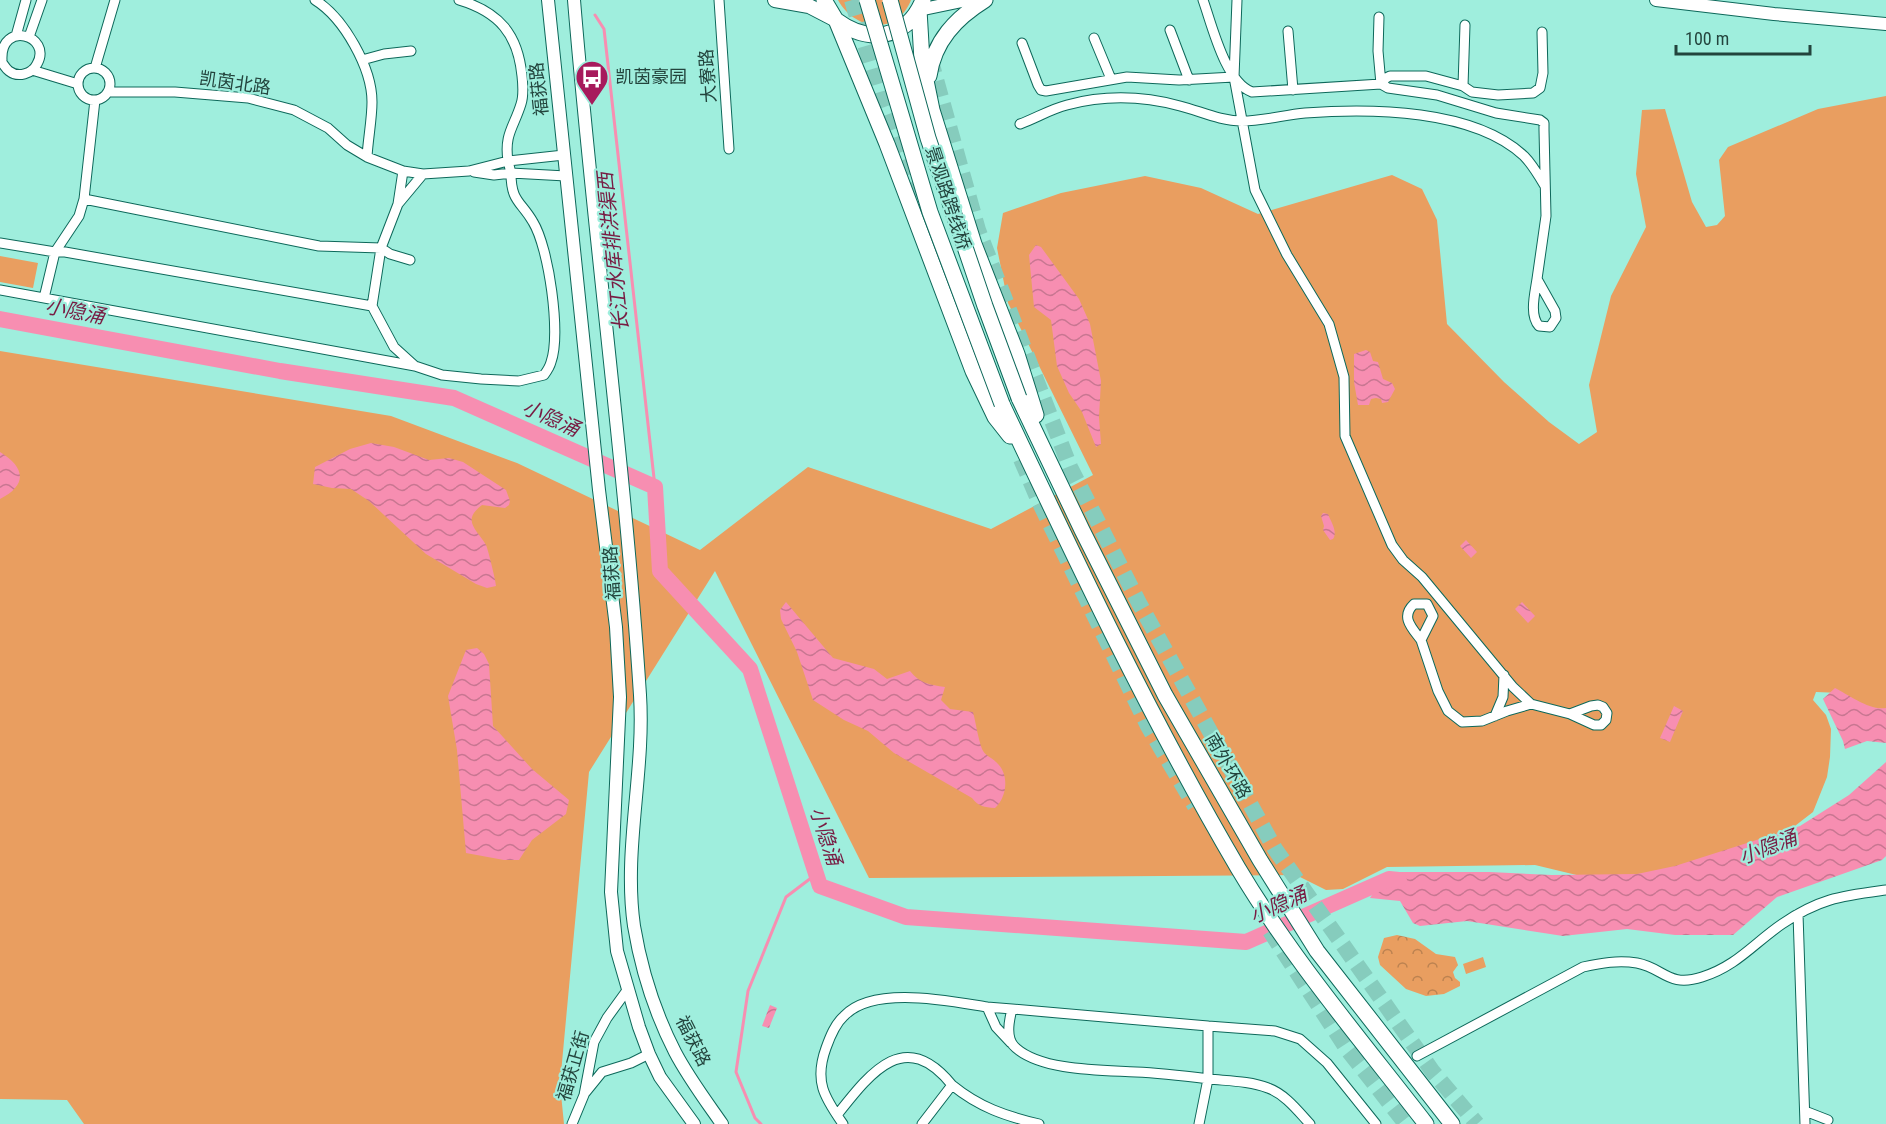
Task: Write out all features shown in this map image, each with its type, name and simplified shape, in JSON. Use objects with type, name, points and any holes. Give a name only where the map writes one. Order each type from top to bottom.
[{"type":"highway","points":[[824,0],[836,20],[886,144],[973,371],[995,417],[1028,460],[1144,699],[1239,870],[1298,959],[1426,1124]]},
{"type":"highway","name":"景观路跨线桥","points":[[867,0],[930,212],[1002,404],[1028,460]]},
{"type":"highway","name":"景观路跨线桥","points":[[890,0],[928,138],[985,306],[1020,398]]},
{"type":"highway","points":[[927,85],[931,62],[940,40],[967,11],[985,0]]},
{"type":"highway","points":[[836,20],[856,33],[880,36],[895,32],[909,23],[921,5]]},
{"type":"highway","points":[[921,5],[922,61],[932,110],[974,244],[1025,376],[1046,454]]},
{"type":"highway","name":"南外环路","points":[[1020,398],[1082,530],[1165,695],[1260,860],[1317,951],[1416,1081],[1452,1124]]},
{"type":"main road","points":[[775,0],[809,6],[836,20]]},
{"type":"street","points":[[16,36],[26,0]]},
{"type":"street","points":[[29,38],[42,0]]},
{"type":"street","points":[[95,68],[114,0]]},
{"type":"street","points":[[315,0],[339,22],[353,42],[368,78],[372,101],[367,157]]},
{"type":"street","points":[[0,290],[415,366],[442,375],[481,380],[519,381],[544,375],[552,362],[555,332],[543,245],[533,221],[517,203],[511,188],[511,173],[506,147],[522,101],[521,61],[515,43],[505,26],[491,13],[459,0]]},
{"type":"street","name":"福获路","points":[[548,0],[599,490],[616,627],[620,697],[612,892],[617,951],[649,1054],[660,1077],[694,1124]]},
{"type":"street","name":"福获路","points":[[574,0],[587,155],[624,498],[640,699],[639,777],[632,855],[634,925],[651,994],[675,1053],[722,1124]]},
{"type":"street","points":[[575,17],[582,0]]},
{"type":"street","name":"大寮路","points":[[719,0],[729,149]]},
{"type":"street","points":[[921,5],[967,0]]},
{"type":"street","points":[[1203,0],[1227,65],[1242,86],[1252,92],[1382,84],[1388,88],[1437,95],[1496,113],[1540,120],[1544,123],[1546,216],[1537,279],[1534,308],[1535,322],[1539,326],[1550,327],[1556,318],[1555,311],[1537,279]]},
{"type":"street","points":[[1237,0],[1234,77],[1255,190],[1287,255],[1329,324],[1344,377],[1345,435],[1392,545],[1531,704]]},
{"type":"street","points":[[1656,0],[1886,24]]},
{"type":"street","points":[[1379,17],[1378,51],[1382,84]]},
{"type":"street","points":[[1463,86],[1465,25]]},
{"type":"street","points":[[1170,30],[1189,80]]},
{"type":"street","points":[[1288,31],[1293,90]]},
{"type":"street","points":[[1382,84],[1386,78],[1401,75],[1426,76],[1463,86],[1472,92],[1498,95],[1533,93],[1540,88],[1543,73],[1542,32]]},
{"type":"street","points":[[16,36],[29,38],[38,47],[39,60],[32,70],[20,75],[14,74],[4,66],[1,60],[2,48],[10,38],[16,36]]},
{"type":"street","points":[[1094,38],[1110,79]]},
{"type":"street","points":[[1022,43],[1041,90],[1046,91],[1127,77],[1189,80],[1234,77]]},
{"type":"street","points":[[362,60],[384,54],[411,51]]},
{"type":"street","points":[[95,68],[108,76],[110,87],[105,96],[95,100],[81,94],[78,84],[81,74],[95,68]]},
{"type":"street","points":[[32,70],[78,84]]},
{"type":"street","name":"凯茵北路","points":[[108,92],[175,92],[248,98],[294,110],[328,128],[347,145],[367,157],[403,171],[423,174]]},
{"type":"street","points":[[1020,124],[1065,105],[1096,99],[1130,97],[1179,105],[1209,115],[1241,121],[1305,113],[1381,111],[1448,120],[1487,132],[1511,145],[1526,157],[1545,186]]},
{"type":"street","points":[[44,298],[56,252],[79,216],[84,199],[95,100]]},
{"type":"street","points":[[1526,157],[1545,148]]},
{"type":"street","points":[[398,204],[423,174],[469,171],[508,161],[564,155]]},
{"type":"street","points":[[403,171],[398,204],[381,248],[372,306],[394,347],[415,366]]},
{"type":"street","points":[[469,171],[494,176],[511,173],[566,176]]},
{"type":"street","points":[[84,199],[319,246],[381,248],[390,254],[410,260]]},
{"type":"street","points":[[0,243],[65,252],[372,306]]},
{"type":"street","points":[[1422,642],[1438,691],[1448,711],[1462,722],[1482,722],[1531,704],[1570,714]]},
{"type":"street","points":[[1495,717],[1503,697],[1504,675]]},
{"type":"street","points":[[1417,1056],[1583,967],[1610,961],[1639,963],[1675,981],[1700,978],[1727,968],[1780,925],[1825,900],[1886,890]]},
{"type":"street","points":[[1798,914],[1805,1124]]},
{"type":"street","name":"福获正街","points":[[572,1124],[584,1095],[594,1042],[628,989]]},
{"type":"street","points":[[843,1124],[823,1091],[819,1076],[830,1036],[844,1015],[862,1005],[884,999],[900,998],[1275,1031],[1300,1039],[1327,1063],[1376,1124]]},
{"type":"street","points":[[987,1007],[996,1027],[1014,1047],[1054,1065],[1244,1082],[1270,1089],[1287,1099],[1310,1124]]},
{"type":"street","points":[[1012,1009],[1008,1024],[1014,1047]]},
{"type":"street","points":[[1199,1124],[1208,1079],[1208,1026]]},
{"type":"street","points":[[584,1095],[602,1072],[631,1064],[649,1054]]},
{"type":"street","points":[[837,1115],[873,1074],[893,1060],[910,1057],[926,1060],[939,1069],[966,1097],[984,1107],[1012,1118],[1039,1124]]},
{"type":"street","points":[[922,1124],[952,1085]]},
{"type":"street","points":[[1805,1111],[1828,1120]]},
{"type":"green space","points":[[838,0],[911,0],[905,12],[896,20],[876,25],[855,18]]},
{"type":"green space","points":[[1886,96],[1886,716],[1841,693],[1816,692],[1813,700],[1826,715],[1831,729],[1827,777],[1813,812],[1778,839],[1675,883],[1589,878],[1535,865],[1387,867],[1343,889],[1326,890],[1296,875],[869,878],[715,571],[589,772],[560,1084],[564,1124],[84,1124],[67,1100],[0,1099],[0,351],[391,416],[517,463],[700,550],[808,467],[991,529],[1093,475],[1008,303],[997,248],[1003,213],[1061,193],[1145,176],[1201,188],[1258,214],[1392,175],[1422,189],[1437,220],[1447,324],[1504,382],[1549,422],[1579,444],[1597,432],[1589,385],[1611,296],[1646,227],[1636,174],[1642,110],[1665,109],[1692,202],[1706,227],[1717,225],[1725,216],[1719,160],[1728,147],[1818,109]]},
{"type":"green space","points":[[0,256],[38,263],[33,288],[0,282]]},
{"type":"green space","points":[[1397,935],[1415,939],[1436,954],[1455,957],[1458,965],[1453,972],[1460,986],[1444,994],[1426,996],[1406,989],[1380,965],[1378,957],[1384,938]]},
{"type":"green space","points":[[1483,957],[1486,967],[1466,974],[1463,964]]},
{"type":"water","points":[[1036,245],[1041,247],[1079,299],[1090,324],[1101,381],[1099,417],[1101,444],[1096,447],[1082,412],[1069,393],[1057,366],[1051,320],[1034,307],[1029,255]]},
{"type":"water","points":[[1366,350],[1370,352],[1373,361],[1378,362],[1383,379],[1392,383],[1395,389],[1388,402],[1382,403],[1381,399],[1376,398],[1371,399],[1369,405],[1358,405],[1354,382],[1354,354]]},
{"type":"water","points":[[371,443],[394,447],[429,460],[449,458],[463,462],[506,490],[509,505],[505,508],[482,505],[472,516],[475,530],[486,545],[496,586],[487,588],[476,584],[426,554],[369,501],[351,489],[313,484],[315,467],[350,449]]},
{"type":"water","points":[[0,452],[14,464],[20,476],[15,488],[0,499]]},
{"type":"water","points":[[1323,513],[1328,514],[1334,530],[1333,539],[1330,540],[1323,530],[1321,516]]},
{"type":"water","points":[[1466,540],[1477,552],[1471,558],[1460,546]]},
{"type":"water","points":[[786,602],[833,658],[874,669],[887,679],[910,671],[925,683],[945,687],[941,700],[950,709],[973,712],[982,749],[1000,767],[1005,779],[1002,798],[995,808],[979,805],[972,798],[894,753],[868,731],[844,720],[813,700],[797,652],[781,619],[780,610]]},
{"type":"water","points":[[1522,602],[1535,616],[1528,623],[1515,609]]},
{"type":"water","points":[[477,648],[484,654],[489,664],[493,726],[532,769],[569,800],[566,814],[532,840],[519,860],[504,860],[466,853],[457,750],[448,696],[466,650]]},
{"type":"water","points":[[1835,688],[1867,705],[1886,708],[1886,743],[1867,741],[1845,749],[1823,699]]},
{"type":"water","points":[[1674,706],[1683,711],[1670,742],[1660,738]]},
{"type":"water","points":[[1886,762],[1886,856],[1882,860],[1777,897],[1733,935],[1675,935],[1627,929],[1563,936],[1467,921],[1420,926],[1413,923],[1400,901],[1370,898],[1387,872],[1637,874],[1675,866],[1800,826],[1849,795]]},
{"type":"water","points":[[770,1005],[777,1008],[769,1028],[762,1026]]},
{"type":"waterway","name":"长江水库排洪渠西","points":[[595,15],[604,29],[655,487]]},
{"type":"waterway","name":"小隐涌","points":[[0,319],[280,371],[454,398],[655,487],[660,571],[750,669],[820,886],[906,917],[1246,942],[1389,879],[1399,880]]},
{"type":"waterway","points":[[761,1124],[755,1118],[736,1072],[748,991],[786,897],[815,875]]},
{"type":"tunnel","points":[[852,0],[881,99],[968,339],[986,381]]},
{"type":"tunnel","points":[[930,58],[978,230],[1070,467],[1139,603],[1275,849],[1433,1072],[1477,1124]]},
{"type":"tunnel","points":[[1021,459],[1038,499],[1148,726],[1195,806]]},
{"type":"tunnel","points":[[1270,931],[1347,1049],[1406,1124]]},
{"type":"place","name":"凯茵豪园","points":[[592,106]]}]
